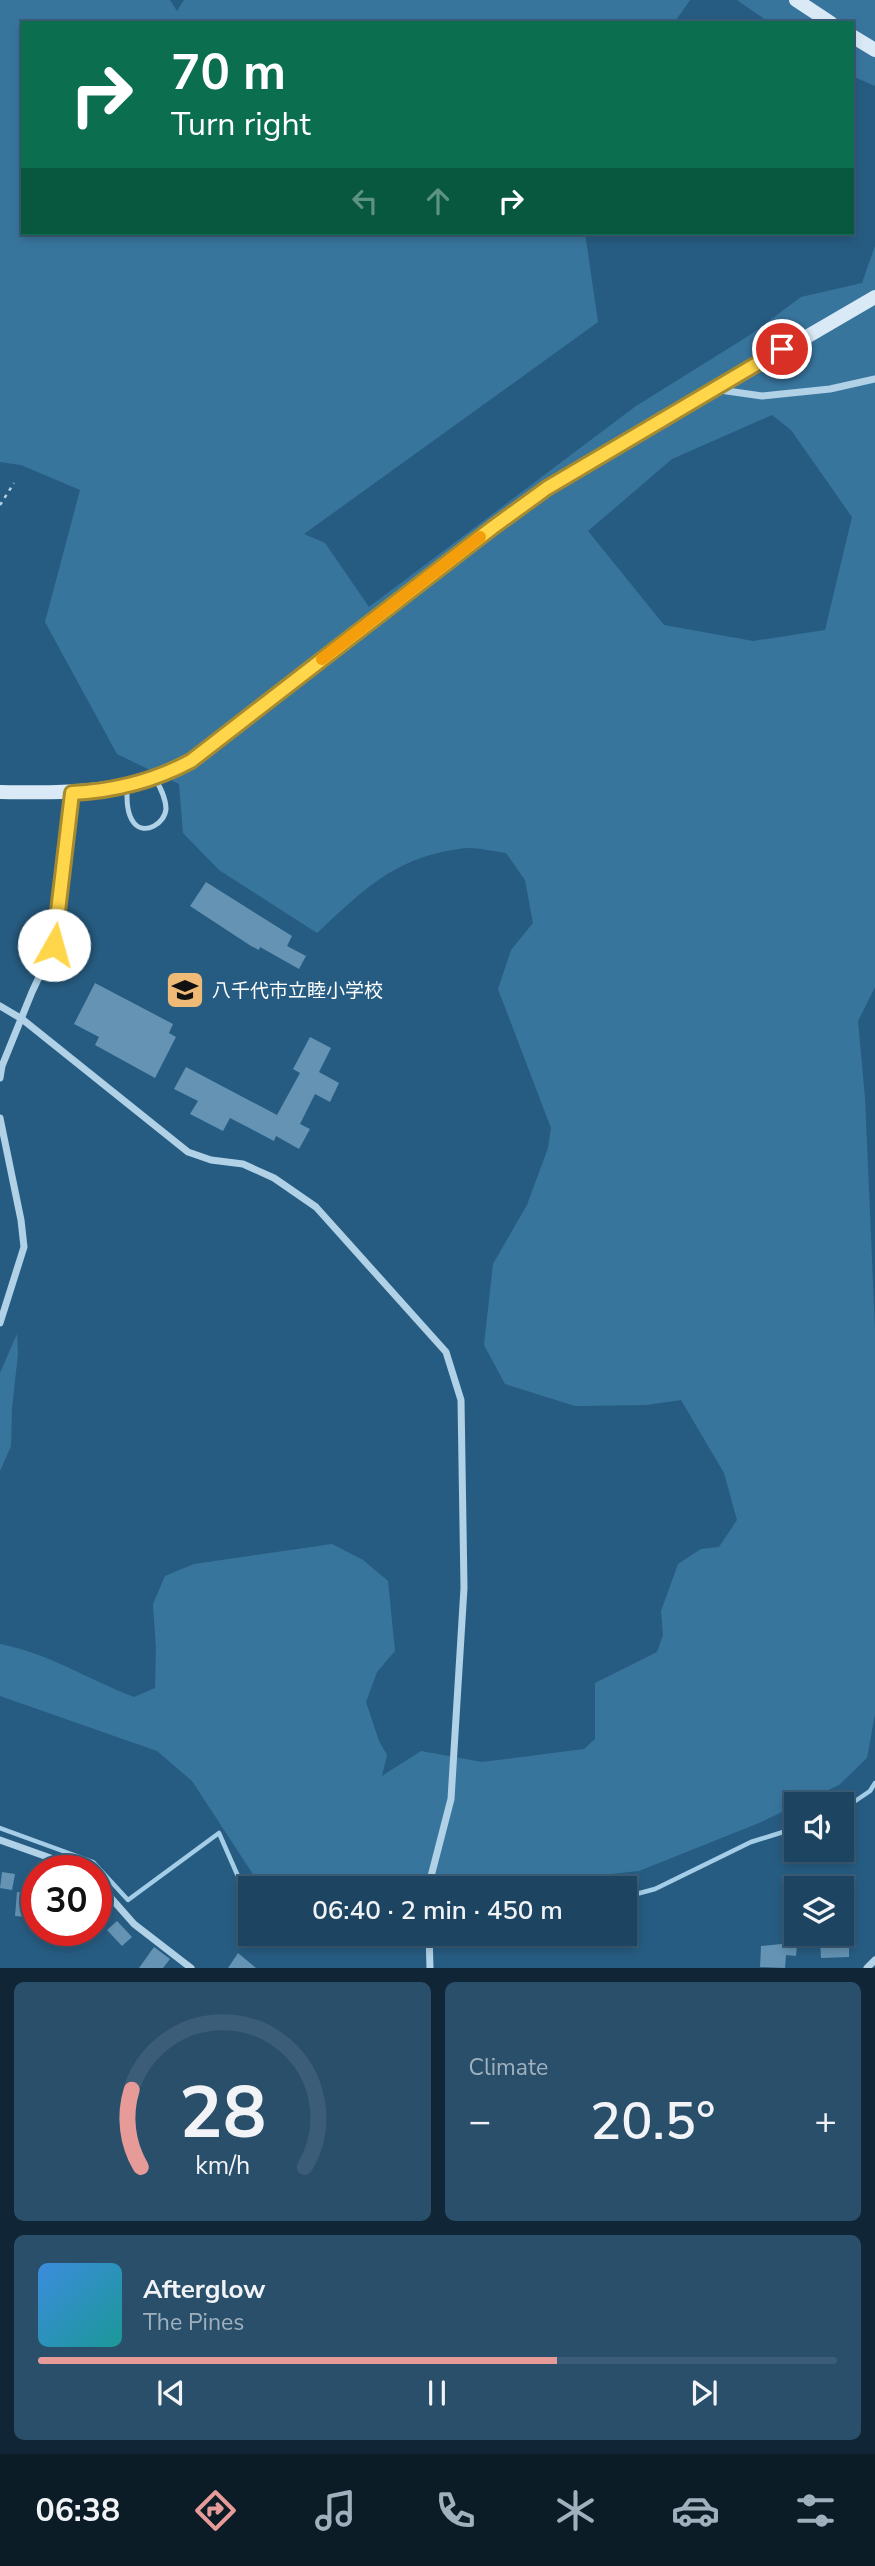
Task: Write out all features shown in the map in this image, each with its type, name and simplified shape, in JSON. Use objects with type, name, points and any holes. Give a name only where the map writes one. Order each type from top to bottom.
[{"type":"street","points":[[796,0],[828,21]]},
{"type":"street","points":[[854,37],[875,50]]},
{"type":"street","points":[[0,792],[72,793],[127,785],[155,778],[191,761],[547,488],[875,297]]},
{"type":"street","points":[[715,389],[762,396],[830,389],[875,379]]},
{"type":"street","points":[[0,1078],[2,1066],[32,992],[54,945],[72,793]]},
{"type":"street","points":[[0,1006],[22,1019],[188,1152],[211,1160],[243,1164],[274,1178],[316,1207],[446,1352],[461,1400],[464,1588],[451,1799],[430,1876]]},
{"type":"street","points":[[0,1118],[24,1247],[0,1323]]},
{"type":"street","points":[[0,1840],[42,1855]]},
{"type":"street","points":[[112,1899],[134,1924],[191,1968]]},
{"type":"street","points":[[429,1946],[430,1968]]},
{"type":"street","points":[[867,1968],[875,1960]]},
{"type":"lane","points":[[127,785],[127,801],[132,821],[138,827],[152,827],[161,822],[166,807],[155,778]]},
{"type":"path","points":[[0,505],[14,483]]},
{"type":"shaded area","points":[[0,0],[170,0],[177,11],[184,0],[690,0],[675,21],[21,21],[21,235],[585,235],[598,322],[304,534],[325,543],[369,607],[636,406],[750,335],[801,297],[862,283],[875,246],[875,987],[858,1021],[865,1098],[875,1329],[875,1714],[867,1758],[839,1785],[824,1792],[784,1792],[784,1811],[639,1871],[594,1876],[254,1876],[192,1781],[157,1751],[0,1696],[0,1644],[52,1660],[134,1697],[155,1688],[153,1604],[165,1576],[194,1564],[332,1544],[363,1560],[388,1581],[395,1651],[377,1672],[366,1702],[379,1741],[387,1755],[382,1776],[421,1751],[482,1762],[584,1749],[595,1739],[595,1683],[657,1652],[663,1635],[661,1611],[678,1564],[701,1549],[719,1547],[737,1520],[724,1473],[681,1400],[646,1405],[575,1406],[505,1384],[484,1345],[493,1264],[527,1205],[548,1148],[551,1128],[498,989],[511,950],[533,923],[525,880],[506,853],[470,848],[435,853],[397,868],[380,879],[317,933],[219,870],[183,833],[179,784],[117,754],[45,622],[80,490],[21,465],[0,462]],"holes":[[[772,415],[791,430],[852,517],[825,630],[753,641],[664,625],[588,531],[672,459]]]},
{"type":"shaded area","points":[[737,0],[875,0],[875,86],[854,77],[854,21],[767,21]]},
{"type":"shaded area","points":[[17,1334],[11,1446],[0,1471],[0,1373]]},
{"type":"building","points":[[206,882],[292,936],[287,946],[306,956],[299,969],[260,947],[259,950],[251,946],[190,906]]},
{"type":"building","points":[[95,983],[173,1024],[169,1033],[176,1037],[155,1078],[95,1045],[99,1037],[74,1024]]},
{"type":"building","points":[[310,1037],[331,1048],[319,1072],[339,1083],[330,1102],[315,1094],[300,1124],[310,1129],[299,1149],[276,1136],[274,1141],[230,1118],[223,1131],[190,1114],[198,1101],[174,1089],[186,1067],[277,1115],[300,1073],[293,1069]]},
{"type":"building","points":[[2,1872],[15,1874],[12,1890],[0,1888]]},
{"type":"building","points":[[17,1892],[21,1892],[21,1917],[15,1916]]},
{"type":"building","points":[[117,1921],[132,1937],[122,1946],[112,1935],[112,1926]]},
{"type":"building","points":[[761,1946],[797,1946],[796,1956],[786,1955],[785,1968],[760,1967]]},
{"type":"building","points":[[820,1946],[849,1946],[849,1957],[821,1958]]},
{"type":"building","points":[[154,1947],[170,1959],[163,1968],[139,1968]]},
{"type":"building","points":[[238,1953],[256,1968],[228,1968]]},
{"type":"waterway","points":[[854,1802],[870,1791],[875,1783]]},
{"type":"waterway","points":[[0,1828],[93,1862],[128,1900],[219,1833],[238,1876]]},
{"type":"waterway","points":[[637,1894],[655,1889],[751,1842],[784,1832]]},
{"type":"slow traffic","points":[[322,659],[480,537]]},
{"type":"place","name":"八千代市立睦小学校","points":[[185,990]]},
{"type":"route","points":[[54,945],[72,793],[134,784],[176,770],[191,761],[547,488],[782,349]]}]
